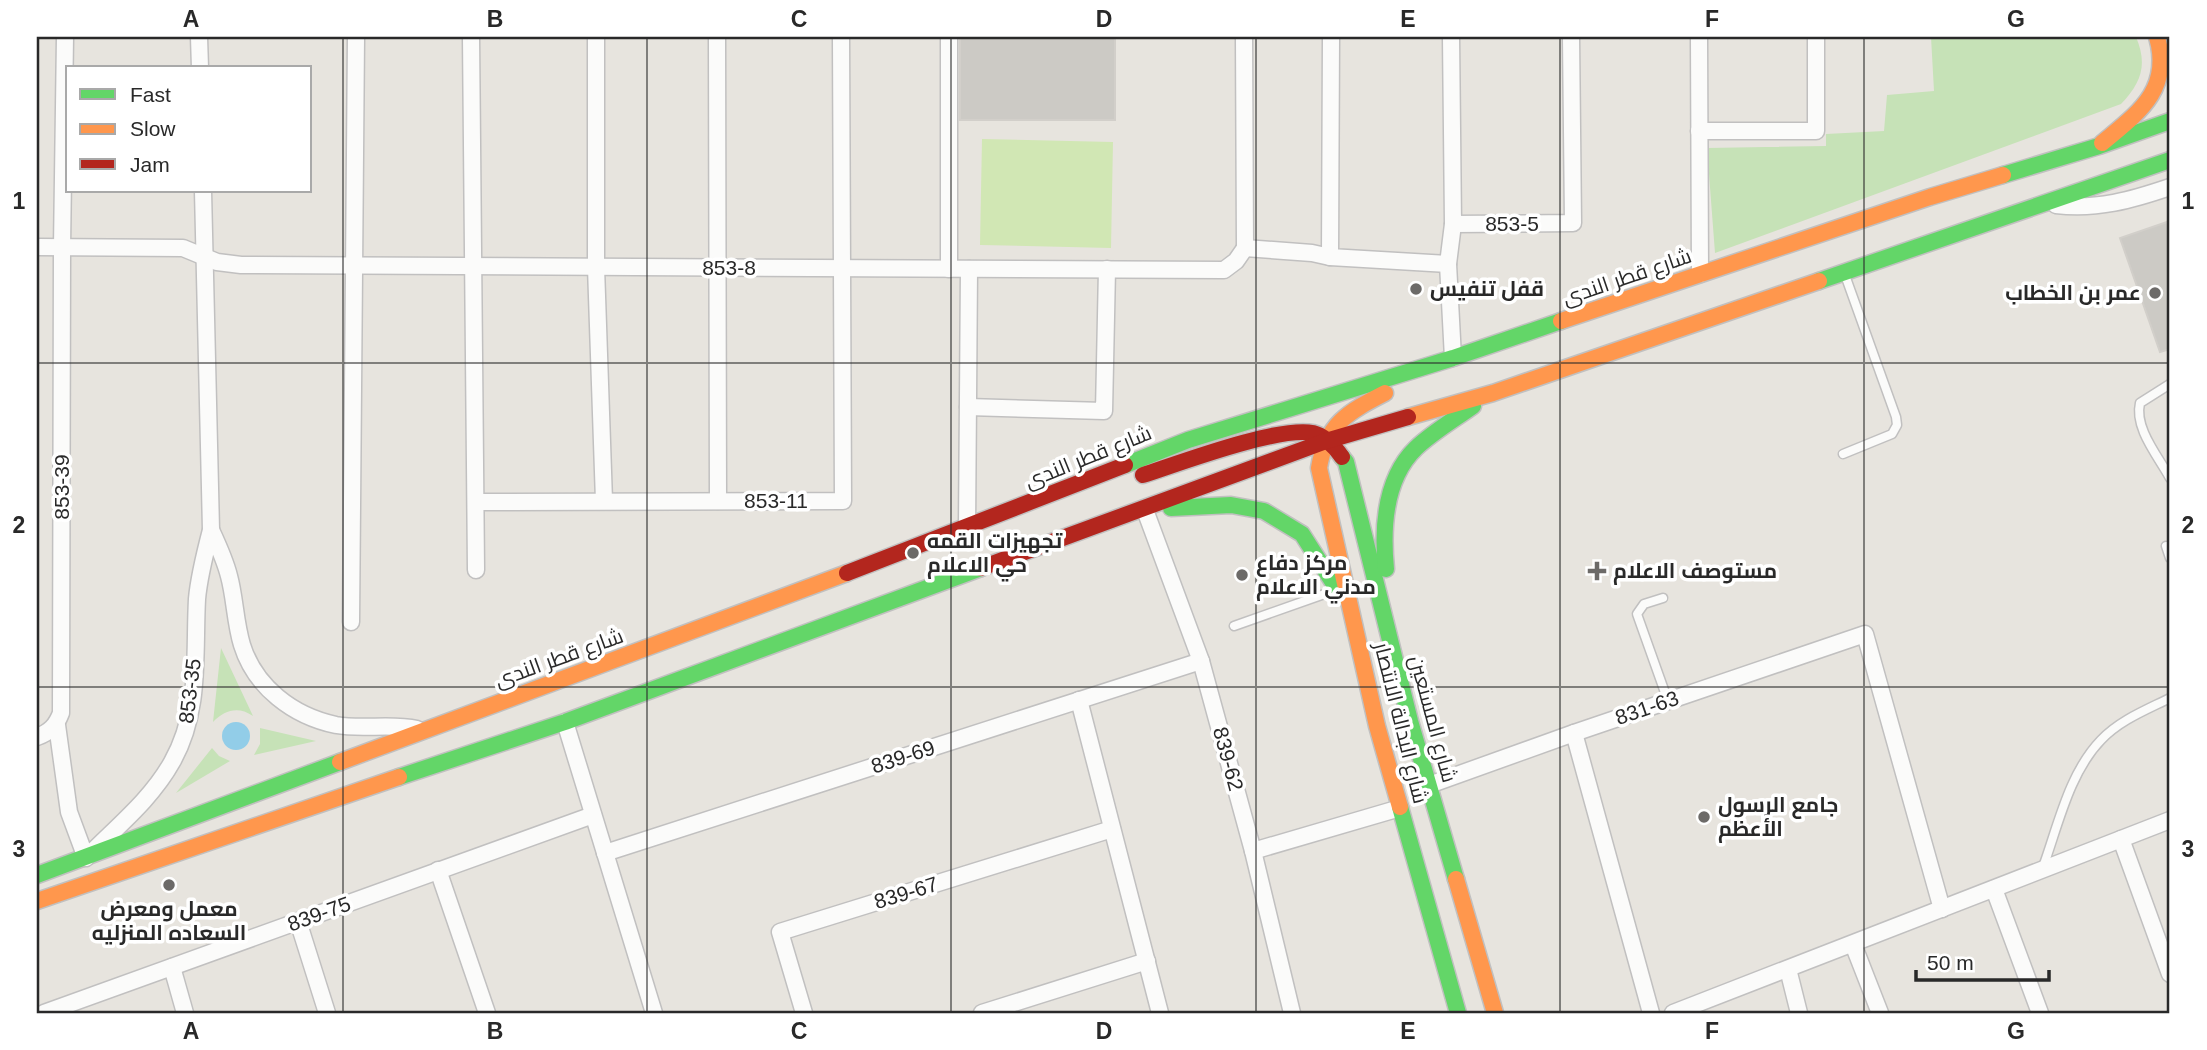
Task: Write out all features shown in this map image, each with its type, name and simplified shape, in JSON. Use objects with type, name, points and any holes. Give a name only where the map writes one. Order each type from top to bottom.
[{"type":"main road","points":[[2099,146],[2149,100],[2158,79],[2162,49],[2157,37]]},
{"type":"main road","name":"شارع قطر الندى","points":[[37,901],[413,753],[432,728],[967,528],[1188,440],[1453,358],[1930,197],[2099,146],[2170,121]]},
{"type":"main road","name":"شارع قطر الندى","points":[[37,875],[413,753],[448,760],[565,722],[1326,442],[1493,393],[2170,160]]},
{"type":"main road","points":[[967,528],[1285,432],[1314,432],[1326,442],[1334,426],[1348,411],[1453,358]]},
{"type":"main road","points":[[1398,668],[1382,537],[1395,476],[1416,448],[1493,393]]},
{"type":"main road","name":"شارع البدالة الانتصار","points":[[1326,442],[1320,454],[1319,468],[1355,622],[1393,724],[1400,808],[1458,1013]]},
{"type":"main road","name":"شارع المستعين","points":[[1326,442],[1338,451],[1346,462],[1398,668],[1393,724],[1429,785],[1495,1013]]},
{"type":"main road","points":[[1145,510],[1231,505],[1264,511],[1303,534],[1338,589],[1355,622]]},
{"type":"main road","points":[[432,728],[440,752],[448,760]]},
{"type":"street","name":"853-39","points":[[65,37],[61,713],[57,725],[69,812],[86,858]]},
{"type":"street","points":[[199,37],[200,66]]},
{"type":"street","points":[[351,622],[356,37]]},
{"type":"street","points":[[471,37],[476,570]]},
{"type":"street","points":[[596,37],[596,267],[604,501]]},
{"type":"street","points":[[717,37],[718,501]]},
{"type":"street","points":[[841,37],[841,268]]},
{"type":"street","points":[[949,37],[949,269]]},
{"type":"street","points":[[1244,37],[1245,248],[1330,257],[1448,264]]},
{"type":"street","points":[[1330,257],[1331,37]]},
{"type":"street","points":[[1451,37],[1453,224],[1448,264],[1453,358]]},
{"type":"street","name":"853-5","points":[[1453,224],[1573,223],[1571,37]]},
{"type":"street","points":[[1699,37],[1700,274]]},
{"type":"street","points":[[1699,131],[1816,131],[1816,37]]},
{"type":"street","points":[[2043,204],[2085,207],[2105,205],[2146,196],[2170,187]]},
{"type":"street","name":"853-35","points":[[86,858],[162,779],[181,744],[192,705],[197,597],[211,530],[203,192]]},
{"type":"street","name":"853-8","points":[[37,247],[183,248],[231,265],[1224,270],[1236,261],[1245,248]]},
{"type":"street","name":"853-11","points":[[476,502],[843,500],[841,268]]},
{"type":"street","points":[[967,528],[969,269]]},
{"type":"street","points":[[968,407],[1104,411],[1107,269]]},
{"type":"street","name":"839-62","points":[[1145,510],[1201,661],[1254,851],[1292,1013]]},
{"type":"street","name":"853-35","points":[[211,530],[228,572],[238,630],[246,657],[257,676],[272,693],[302,713],[331,724],[432,728]]},
{"type":"street","name":"831-63","points":[[1429,785],[1865,634],[1942,909]]},
{"type":"street","name":"839-69","points":[[605,853],[1201,661]]},
{"type":"street","points":[[1079,700],[1160,1013]]},
{"type":"street","points":[[565,722],[654,1013]]},
{"type":"street","points":[[37,737],[48,733],[57,725]]},
{"type":"street","points":[[1574,733],[1651,1013]]},
{"type":"street","points":[[1254,851],[1400,808]]},
{"type":"street","name":"839-75","points":[[44,1013],[593,815]]},
{"type":"street","points":[[1673,1013],[2170,820]]},
{"type":"street","name":"839-67","points":[[804,1013],[780,932],[1112,829]]},
{"type":"street","points":[[2122,839],[2170,974]]},
{"type":"street","points":[[438,870],[487,1013]]},
{"type":"street","points":[[1994,889],[2040,1013]]},
{"type":"street","points":[[298,921],[327,1013]]},
{"type":"street","points":[[1853,944],[1880,1013]]},
{"type":"street","points":[[982,1013],[1147,961]]},
{"type":"street","points":[[172,967],[185,1013]]},
{"type":"street","points":[[1788,969],[1799,1013]]},
{"type":"lane","points":[[1843,454],[1892,434],[1897,425],[1844,272]]},
{"type":"lane","points":[[2170,384],[2140,403],[2137,412],[2141,425],[2170,478]]},
{"type":"lane","points":[[2166,546],[2170,558]]},
{"type":"lane","points":[[1234,626],[1338,589]]},
{"type":"lane","points":[[1663,598],[1644,604],[1637,614],[1668,701]]},
{"type":"lane","points":[[2042,870],[2073,785],[2101,740],[2129,718],[2170,698]]},
{"type":"green space","points":[[1931,37],[2136,37],[2142,65],[2138,81],[2121,104],[1715,253],[1707,148],[1826,146],[1826,134],[1884,131],[1887,95],[1934,91]]},
{"type":"green space","points":[[982,139],[1113,142],[1111,248],[980,245]]},
{"type":"green space","points":[[221,648],[253,716],[237,710],[222,715],[213,722]]},
{"type":"green space","points":[[260,728],[316,741],[254,755],[260,744]]},
{"type":"green space","points":[[212,748],[219,756],[230,761],[176,793]]},
{"type":"water","points":[[236,722],[246,726],[250,736],[246,746],[236,750],[226,746],[222,736],[226,726]]},
{"type":"building","points":[[960,37],[1115,37],[1115,120],[960,120]]},
{"type":"building","name":"عمر بن الخطاب","points":[[2170,221],[2170,349],[2160,352],[2120,238]]},
{"type":"traffic: fast","points":[[2003,175],[2170,121]]},
{"type":"traffic: fast","points":[[1819,281],[2170,160]]},
{"type":"traffic: fast","points":[[1125,465],[1188,440],[1453,358],[1561,321]]},
{"type":"traffic: fast","points":[[1386,569],[1388,504],[1398,474],[1416,448],[1473,406]]},
{"type":"traffic: fast","points":[[1342,457],[1346,462],[1410,721],[1456,879]]},
{"type":"traffic: fast","points":[[1171,508],[1231,505],[1264,511],[1302,534],[1341,595]]},
{"type":"traffic: fast","points":[[399,777],[565,722],[981,568]]},
{"type":"traffic: fast","points":[[37,875],[340,762]]},
{"type":"traffic: fast","points":[[1400,807],[1458,1013]]},
{"type":"traffic: slow","points":[[2102,143],[2139,110],[2156,86],[2160,72],[2157,37]]},
{"type":"traffic: slow","points":[[1561,321],[2003,175]]},
{"type":"traffic: slow","points":[[1408,417],[1493,393],[1819,281]]},
{"type":"traffic: slow","points":[[1385,393],[1350,413],[1333,430],[1322,453],[1319,468],[1377,726],[1400,807]]},
{"type":"traffic: slow","points":[[340,762],[847,573]]},
{"type":"traffic: slow","points":[[37,901],[399,777]]},
{"type":"traffic: slow","points":[[1456,879],[1495,1013]]},
{"type":"traffic: jam","points":[[981,568],[1326,441],[1408,417]]},
{"type":"traffic: jam","points":[[1143,475],[1254,440],[1297,432],[1313,433],[1322,437],[1342,457]]},
{"type":"traffic: jam","points":[[847,573],[1125,465]]},
{"type":"place","name":"قفل تنفيس","points":[[1416,289]]},
{"type":"place","name":"عمر بن الخطاب","points":[[2155,293]]},
{"type":"place","name":"تجهيزات القمه حي الاعلام","points":[[913,553]]},
{"type":"place","name":"مستوصف الاعلام","points":[[1597,571]]},
{"type":"place","name":"مركز دفاع مدني الاعلام","points":[[1242,575]]},
{"type":"place","name":"جامع الرسول الأعظم","points":[[1704,817]]},
{"type":"place","name":"معمل ومعرض السعاده المنزليه","points":[[169,885]]}]
